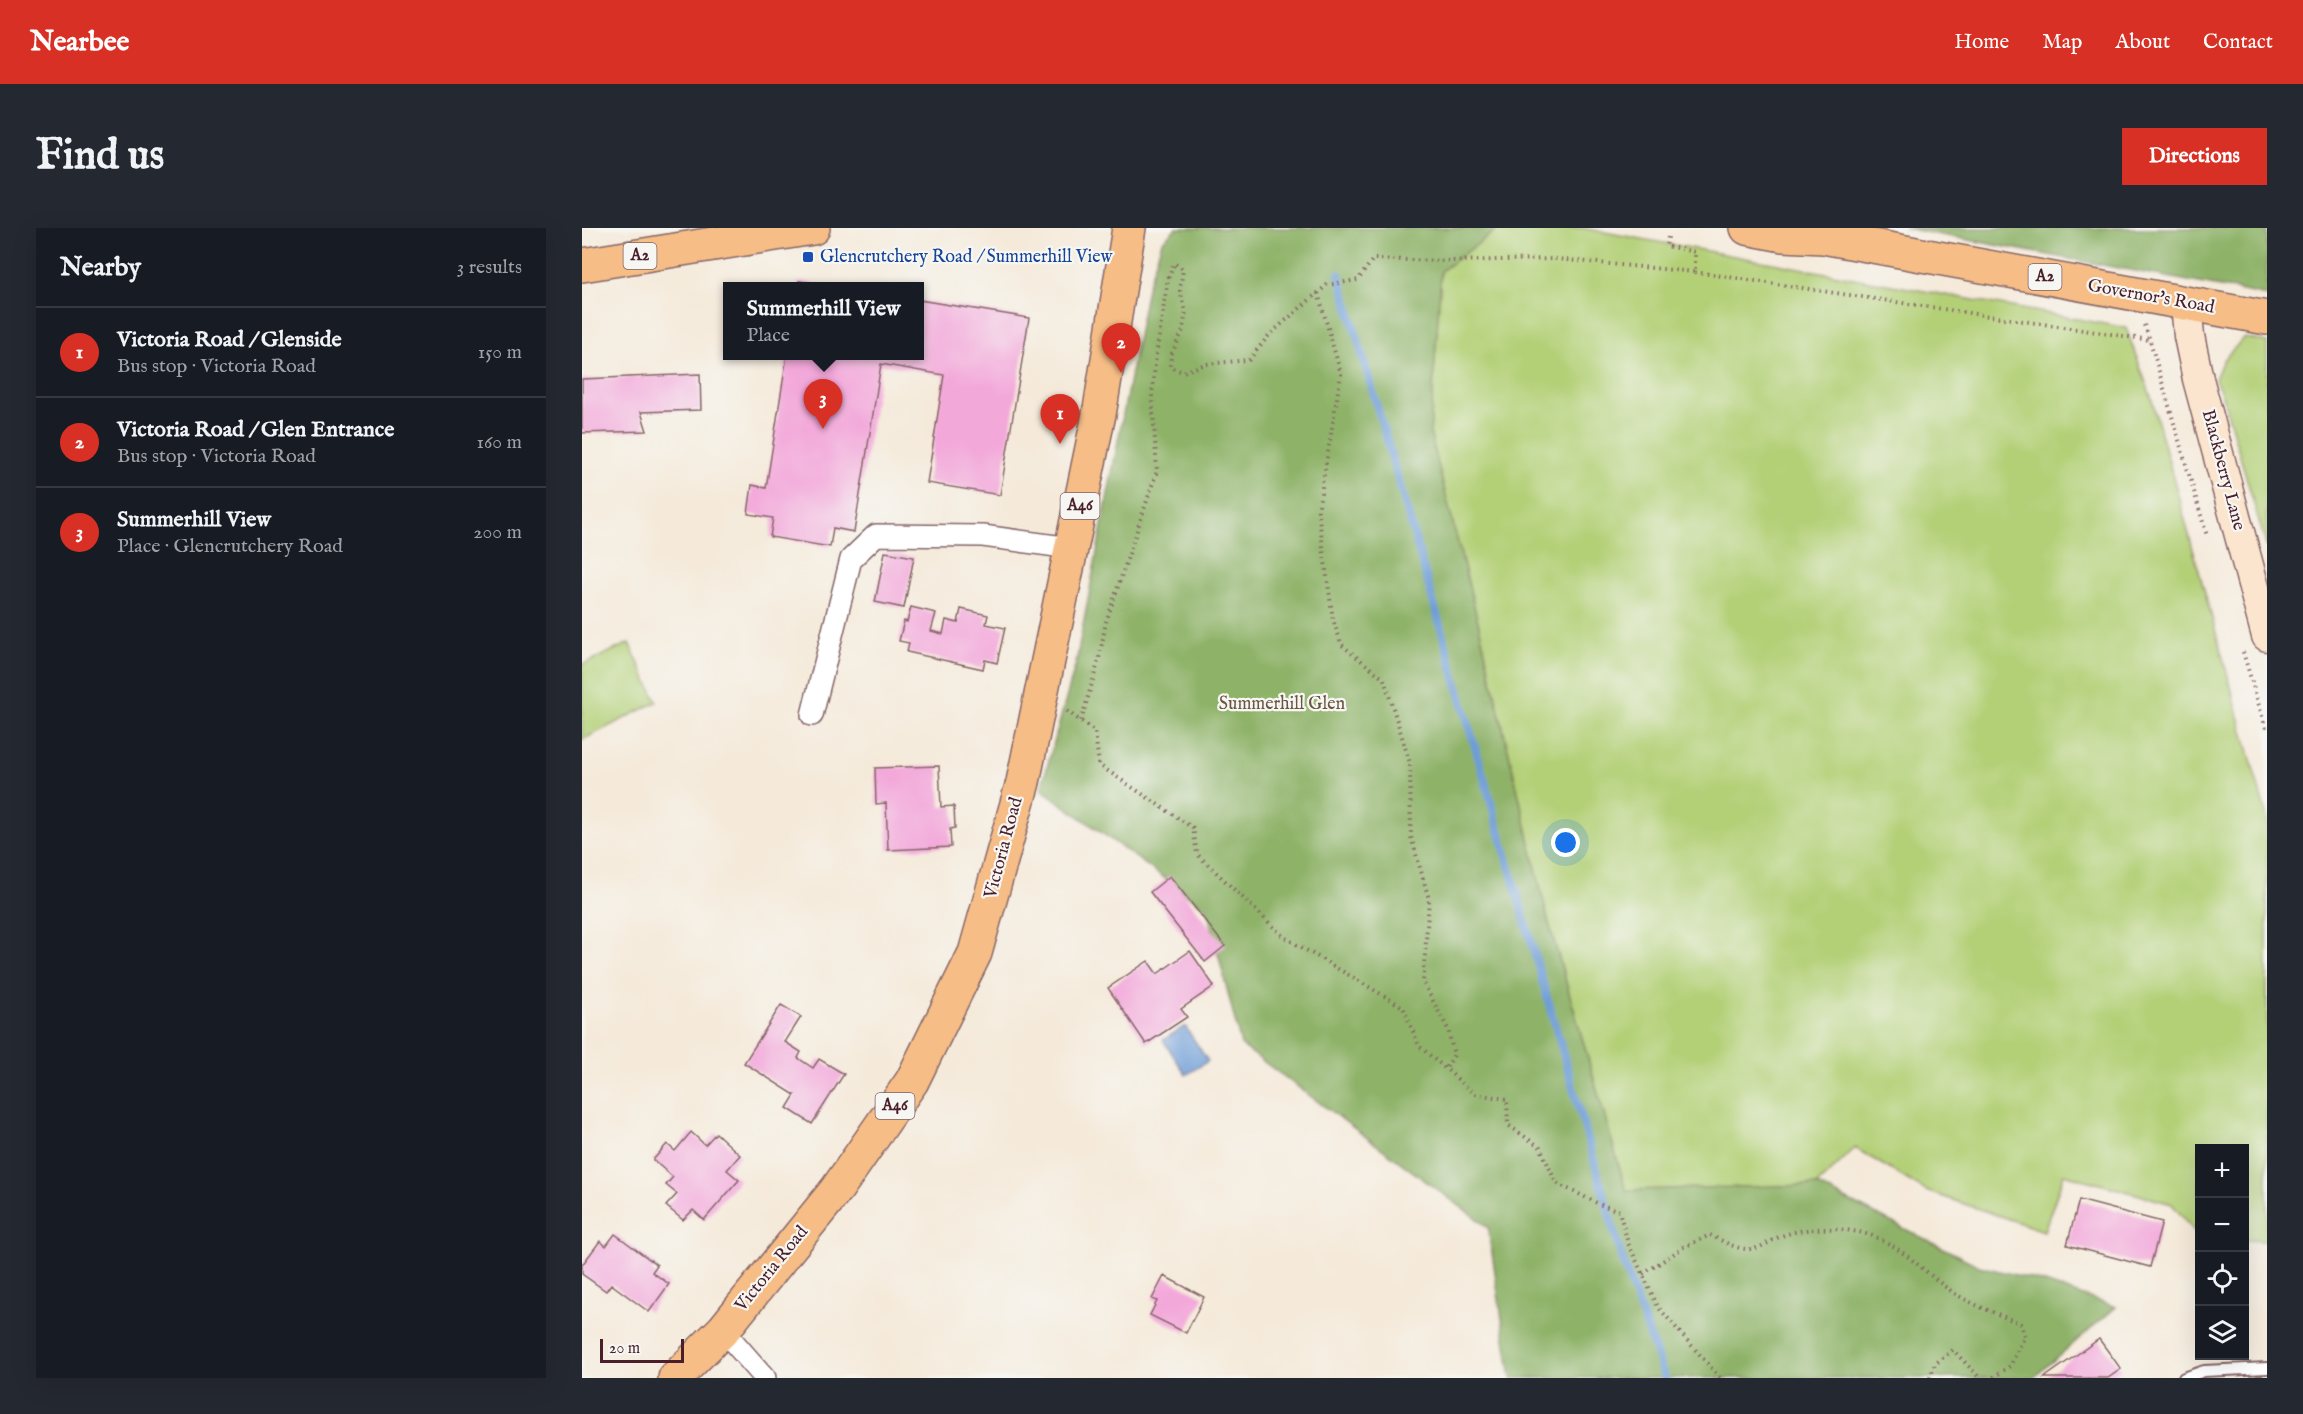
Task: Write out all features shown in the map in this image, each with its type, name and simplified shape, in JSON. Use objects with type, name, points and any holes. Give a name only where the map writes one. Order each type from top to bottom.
[{"type":"main road","name":"A2","points":[[582,265],[695,237],[813,228]]},
{"type":"main road","name":"Victoria Road","points":[[675,1378],[723,1330],[837,1189],[912,1082],[975,953],[1023,782],[1100,409],[1129,228]]},
{"type":"main road","name":"Governor's Road","points":[[1747,228],[1799,232],[2267,318]]},
{"type":"main road","name":"Blackberry Lane","points":[[2186,303],[2189,336],[2253,639]]},
{"type":"street","points":[[812,715],[851,559],[876,535],[983,536],[1071,548]]},
{"type":"street","points":[[723,1330],[765,1378]]},
{"type":"lane","points":[[2184,1378],[2204,1371],[2267,1368]]},
{"type":"path","points":[[1668,237],[1666,246],[1695,252],[1695,272]]},
{"type":"path","points":[[1081,721],[1099,659],[1106,622],[1157,471],[1152,395],[1168,279],[1174,262],[1183,268],[1180,291],[1186,312],[1182,333],[1171,355],[1170,366],[1183,372],[1206,364],[1249,360],[1270,334],[1326,285],[1358,280],[1373,259],[1446,261],[1556,259],[1695,272],[2150,340]]},
{"type":"path","points":[[1318,293],[1341,374],[1318,511],[1333,620],[1342,645],[1384,679],[1410,763],[1411,837],[1429,899],[1423,982],[1448,1029],[1454,1055],[1446,1068]]},
{"type":"path","points":[[2142,322],[2150,340],[2208,539]]},
{"type":"path","points":[[2253,639],[2267,732]]},
{"type":"path","points":[[1060,706],[1095,732],[1099,765],[1193,828],[1197,854],[1284,937],[1402,1007],[1419,1046],[1474,1094],[1507,1100],[1508,1125],[1540,1148],[1557,1183],[1618,1211],[1628,1243],[1658,1306],[1720,1378]]},
{"type":"path","points":[[1643,1274],[1684,1247],[1710,1235],[1749,1250],[1779,1237],[1801,1232],[1830,1228],[1865,1234],[1905,1253],[1930,1276],[1957,1295],[2021,1324],[2025,1336],[2010,1366],[1992,1378]]},
{"type":"path","points":[[1930,1378],[1935,1364],[1953,1350],[1980,1378]]},
{"type":"green space","name":"Summerhill Glen","points":[[1176,228],[1499,228],[1441,271],[1430,433],[1479,626],[1548,920],[1626,1190],[1817,1185],[1979,1266],[2036,1280],[2116,1307],[2033,1378],[1511,1378],[1488,1227],[1241,1045],[1207,909],[1041,789],[1076,663],[1147,288],[1162,242]]},
{"type":"green space","points":[[1499,228],[1582,228],[2126,328],[2151,397],[2267,818],[2267,1241],[2249,1240],[2249,1144],[2195,1144],[2195,1232],[2172,1204],[2064,1174],[2044,1231],[1926,1191],[1855,1148],[1817,1185],[1626,1191],[1548,920],[1479,626],[1430,433],[1441,271]]},
{"type":"green space","points":[[1904,228],[2267,228],[2267,296],[2253,293]]},
{"type":"green space","points":[[2244,338],[2267,342],[2267,548],[2223,398],[2215,379],[2223,360]]},
{"type":"green space","points":[[629,643],[657,702],[582,740],[582,665]]},
{"type":"water","points":[[1185,1026],[1208,1061],[1186,1075],[1163,1040]]},
{"type":"building","points":[[924,301],[1029,318],[1000,495],[927,483],[944,375],[881,364],[854,532],[833,528],[830,547],[770,537],[773,518],[748,514],[752,485],[766,488],[786,360],[924,360]]},
{"type":"building","points":[[700,374],[701,410],[641,412],[647,431],[582,433],[582,379]]},
{"type":"building","points":[[885,552],[914,557],[904,608],[875,602]]},
{"type":"building","points":[[911,607],[936,613],[931,631],[943,634],[946,620],[958,623],[961,609],[988,615],[986,624],[1005,628],[997,663],[985,660],[983,669],[907,652],[909,643],[899,641],[904,621],[907,622]]},
{"type":"building","points":[[939,766],[941,807],[954,806],[955,828],[950,829],[951,847],[888,850],[886,803],[876,804],[875,768]]},
{"type":"building","points":[[1170,876],[1225,946],[1205,962],[1150,892]]},
{"type":"building","points":[[1190,951],[1214,986],[1181,1009],[1187,1017],[1146,1044],[1108,988],[1148,961],[1157,974]]},
{"type":"building","points":[[781,1005],[801,1017],[785,1042],[801,1052],[798,1058],[813,1068],[819,1059],[844,1074],[812,1124],[787,1108],[795,1095],[744,1063]]},
{"type":"building","points":[[691,1132],[705,1145],[716,1133],[740,1155],[727,1170],[739,1180],[704,1220],[693,1210],[683,1220],[666,1206],[677,1194],[666,1185],[673,1177],[653,1160],[667,1144],[675,1151]]},
{"type":"building","points":[[2079,1200],[2162,1222],[2150,1267],[2067,1245]]},
{"type":"building","points":[[615,1234],[657,1265],[652,1272],[669,1284],[649,1312],[611,1284],[606,1291],[582,1274],[582,1265],[600,1241],[606,1246]]},
{"type":"building","points":[[1164,1276],[1204,1297],[1186,1333],[1150,1315],[1157,1301],[1152,1299]]},
{"type":"building","points":[[2099,1339],[2121,1369],[2108,1378],[2044,1378]]},
{"type":"waterway","points":[[1339,274],[1624,1265],[1665,1378]]},
{"type":"place","name":"Glencrutchery Road / Summerhill View","points":[[808,257]]},
{"type":"place","name":"Victoria Road / Glen Entrance","points":[[1121,373]]},
{"type":"place","name":"Summerhill View","points":[[823,429]]},
{"type":"place","name":"Victoria Road / Glenside","points":[[1060,444]]}]
